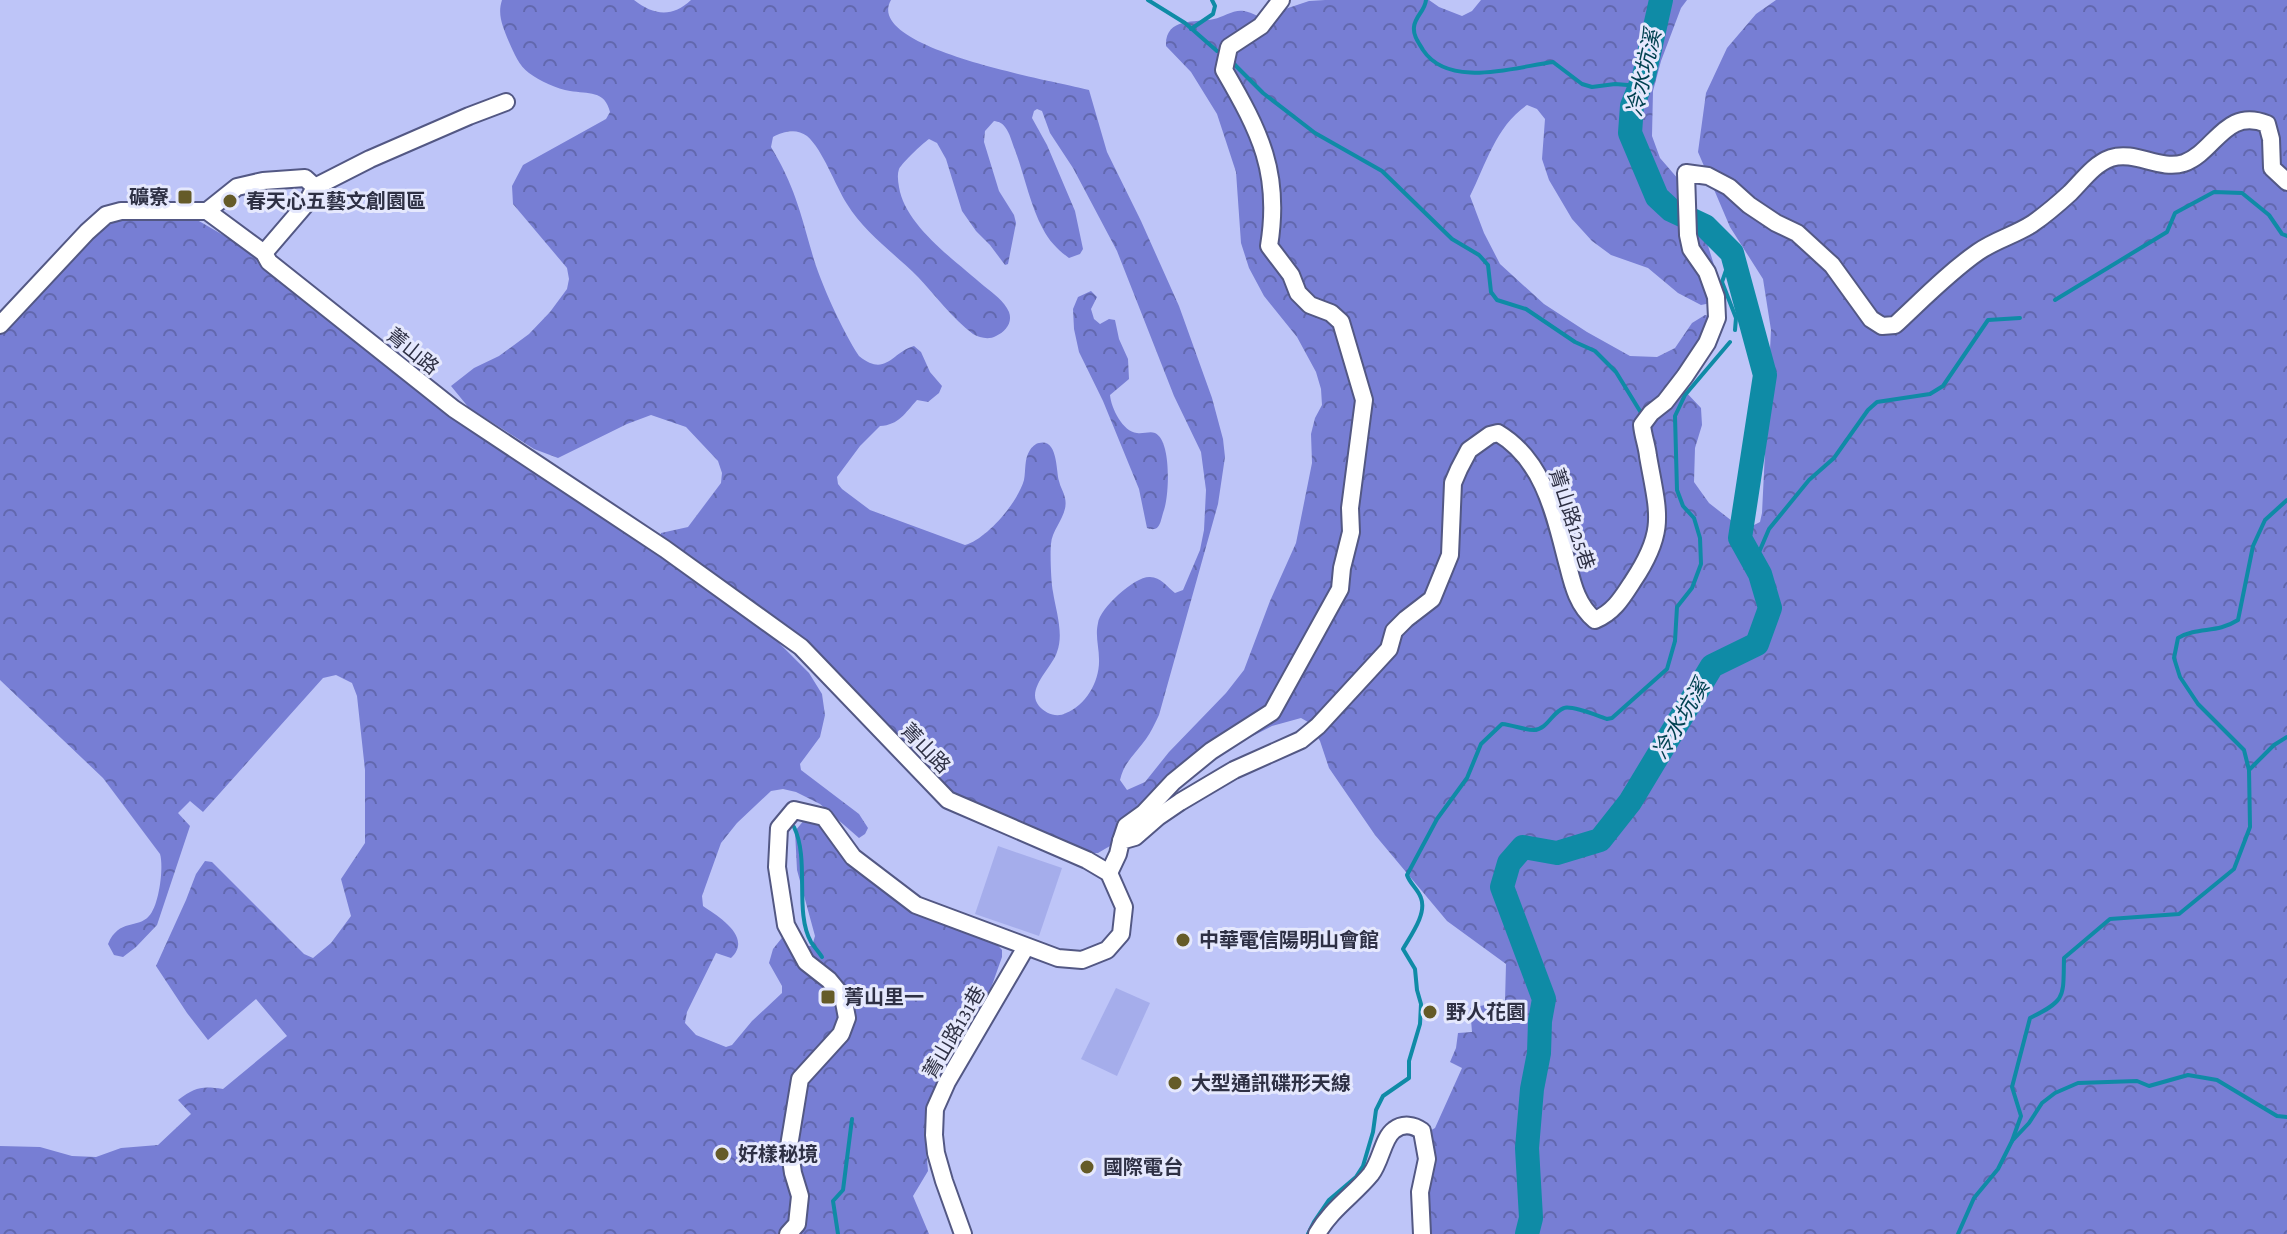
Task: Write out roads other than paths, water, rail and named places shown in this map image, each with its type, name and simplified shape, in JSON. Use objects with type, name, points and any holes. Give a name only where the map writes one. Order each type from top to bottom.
[{"type":"street","points":[[788,1234],[797,1224],[800,1196],[789,1146],[800,1079],[841,1034],[847,1018],[843,997],[829,980],[806,962],[786,925],[777,867],[779,828],[794,810],[824,817],[853,857],[916,905],[1058,958],[1082,960],[1107,950],[1121,934],[1124,907],[1109,873],[1126,826],[1211,751],[1272,712],[1340,589],[1351,532],[1350,508],[1364,400],[1341,322],[1331,313],[1310,305],[1298,293],[1291,275],[1269,246],[1274,217],[1269,164],[1251,116],[1224,70],[1229,47],[1261,26],[1281,0]]},
{"type":"street","points":[[264,253],[306,204],[315,187],[370,159],[506,102]]},
{"type":"street","name":"菁山路125巷","points":[[1121,841],[1135,837],[1169,810],[1234,770],[1301,740],[1318,726],[1389,649],[1394,631],[1432,599],[1450,555],[1453,483],[1469,450],[1490,435],[1498,433],[1513,442],[1532,463],[1547,493],[1584,611],[1595,620],[1608,615],[1618,605],[1653,545],[1657,532],[1658,516],[1642,425],[1685,376],[1707,343],[1717,318],[1716,297],[1707,272],[1691,249],[1688,235],[1686,173],[1708,176],[1729,187],[1749,205],[1797,233],[1832,265],[1871,319],[1882,326],[1895,325],[1953,271],[1990,244],[2030,225],[2067,195],[2100,162],[2117,156],[2131,156],[2159,163],[2182,164],[2198,155],[2232,123],[2258,121],[2267,124],[2272,168],[2287,182]]},
{"type":"street","points":[[0,325],[106,215],[121,211],[207,211],[237,187],[263,181],[305,178],[315,187]]},
{"type":"street","name":"菁山路","points":[[207,211],[264,253],[269,262],[454,409],[665,549],[801,647],[948,800],[1087,860],[1109,873]]},
{"type":"street","name":"菁山路131巷","points":[[963,1234],[936,1153],[935,1109],[947,1082],[1026,947]]},
{"type":"street","points":[[1317,1234],[1334,1210],[1371,1175],[1381,1159],[1387,1137],[1395,1128],[1409,1125],[1422,1131],[1427,1159],[1420,1192],[1422,1234]]},
{"type":"waterway","points":[[1148,0],[1185,23],[1217,51]]},
{"type":"waterway","points":[[1191,29],[1213,14],[1215,6],[1212,0]]},
{"type":"waterway","points":[[1426,0],[1415,23],[1415,36],[1434,62],[1449,69],[1502,71],[1553,62],[1582,84],[1592,87],[1615,84],[1640,86]]},
{"type":"waterway","name":"冷水坑溪","points":[[1527,1234],[1531,1218],[1527,1148],[1544,999],[1502,887],[1509,863],[1523,847],[1557,853],[1600,840],[1630,802],[1712,666],[1757,644],[1770,608],[1760,574],[1740,538],[1765,375],[1732,253],[1705,226],[1671,210],[1657,197],[1630,133],[1632,106],[1644,76],[1661,0]]},
{"type":"waterway","points":[[1233,63],[1263,93],[1315,133],[1382,171],[1452,239],[1479,255],[1488,265],[1491,292],[1497,300],[1526,309],[1575,342],[1595,351],[1616,372],[1643,416]]},
{"type":"waterway","points":[[2055,300],[2167,232],[2175,213],[2214,192],[2242,193],[2269,215],[2282,234],[2287,236]]},
{"type":"waterway","points":[[1732,253],[1722,282],[1736,318],[1735,330]]},
{"type":"waterway","points":[[1760,574],[1757,557],[1769,529],[1809,480],[1834,458],[1868,410],[1877,402],[1930,394],[1943,386],[1988,320],[2020,318]]},
{"type":"waterway","points":[[1308,1234],[1329,1200],[1356,1177],[1363,1166],[1376,1110],[1383,1096],[1409,1078],[1409,1061],[1420,1024],[1421,1004],[1415,969],[1403,949],[1417,924],[1422,904],[1407,875],[1437,819],[1467,778],[1481,744],[1502,724],[1539,729],[1556,713],[1568,707],[1612,718],[1667,669],[1675,641],[1677,607],[1692,588],[1701,564],[1700,538],[1694,518],[1683,506],[1677,490],[1675,416],[1685,395],[1730,342]]},
{"type":"waterway","points":[[2249,770],[2244,750],[2198,704],[2180,677],[2174,658],[2178,638],[2238,620],[2253,546],[2265,520],[2287,500]]},
{"type":"waterway","points":[[2012,1141],[2021,1116],[2012,1087],[2030,1018],[2051,1007],[2060,996],[2064,958],[2110,919],[2179,914],[2234,869],[2250,827],[2249,770],[2274,745],[2287,737]]},
{"type":"waterway","points":[[794,827],[801,855],[806,930],[822,957]]},
{"type":"waterway","points":[[1958,1234],[1974,1198],[1998,1169],[2012,1141],[2042,1103],[2055,1093],[2078,1083],[2137,1081],[2149,1086],[2188,1075],[2217,1080],[2277,1116],[2287,1117]]},
{"type":"waterway","points":[[838,1234],[833,1201],[843,1190],[852,1119]]},
{"type":"place","name":"礦寮","points":[[185,197]]},
{"type":"place","name":"春天心五藝文創園區","points":[[230,201]]},
{"type":"place","name":"中華電信陽明山會館","points":[[1183,940]]},
{"type":"place","name":"菁山里一","points":[[828,997]]},
{"type":"place","name":"野人花園","points":[[1430,1012]]},
{"type":"place","name":"大型通訊碟形天線","points":[[1175,1083]]},
{"type":"place","name":"好樣秘境","points":[[722,1154]]},
{"type":"place","name":"國際電台","points":[[1087,1167]]}]
